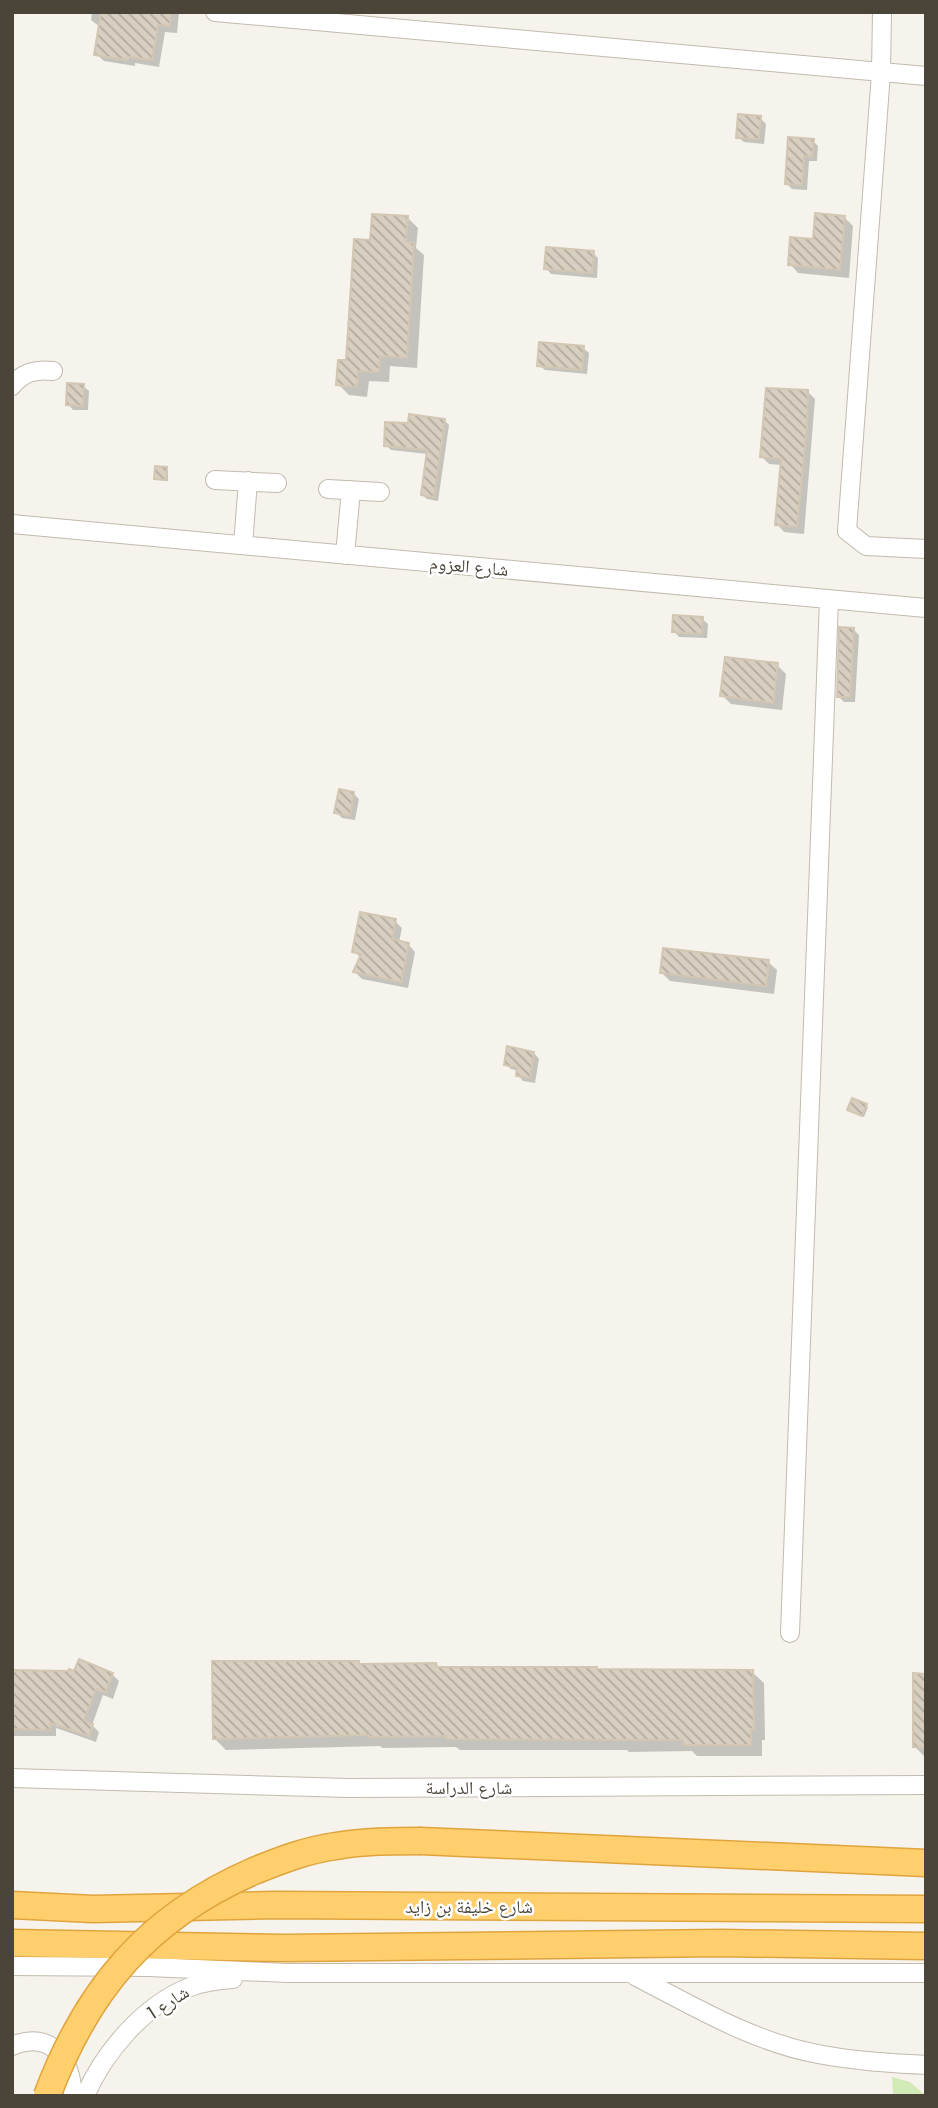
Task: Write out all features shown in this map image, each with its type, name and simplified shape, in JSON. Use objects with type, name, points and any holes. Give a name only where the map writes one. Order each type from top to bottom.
[{"type":"highway","points":[[47,2096],[68,2046],[105,1985],[129,1955],[168,1920],[200,1898],[234,1880],[307,1852],[337,1845],[380,1841],[926,1863]]},
{"type":"highway","name":"شارع خليفة بن زايد","points":[[12,1905],[93,1909],[276,1905],[926,1909]]},
{"type":"highway","points":[[12,1942],[285,1948],[721,1943],[926,1946]]},
{"type":"street","points":[[215,12],[926,76]]},
{"type":"street","points":[[882,12],[881,73],[847,531],[866,546],[926,549]]},
{"type":"street","points":[[12,386],[33,371],[53,371]]},
{"type":"street","points":[[215,480],[277,483]]},
{"type":"street","points":[[243,545],[248,481]]},
{"type":"street","points":[[328,489],[380,492]]},
{"type":"street","points":[[345,555],[351,490]]},
{"type":"street","name":"شارع العزوم","points":[[12,524],[926,608]]},
{"type":"street","points":[[790,1633],[829,599]]},
{"type":"street","name":"شارع الدراسة","points":[[12,1778],[348,1788],[926,1785]]},
{"type":"street","points":[[12,1966],[149,1966],[288,1973],[926,1973]]},
{"type":"street","name":"شارع 1","points":[[85,2096],[95,2076],[122,2039],[136,2024],[169,1998],[199,1983],[288,1973]]},
{"type":"street","points":[[632,1974],[701,2010],[783,2044],[818,2054],[921,2068]]},
{"type":"street","points":[[12,2046],[33,2041],[57,2050],[66,2060],[73,2096]]},
{"type":"green space","points":[[892,2077],[910,2082],[926,2096],[893,2096]]},
{"type":"building","points":[[101,12],[171,12],[170,26],[158,25],[152,60],[94,55]]},
{"type":"building","points":[[738,114],[761,116],[759,139],[736,138]]},
{"type":"building","points":[[788,137],[814,139],[812,157],[804,156],[802,185],[785,184]]},
{"type":"building","points":[[815,213],[845,216],[840,270],[788,265],[790,237],[813,239]]},
{"type":"building","points":[[372,214],[408,216],[406,242],[414,243],[407,358],[380,356],[379,372],[358,371],[357,387],[336,385],[338,360],[346,360],[354,239],[370,240]]},
{"type":"building","points":[[546,247],[594,251],[592,273],[544,269]]},
{"type":"building","points":[[539,342],[584,346],[582,370],[537,366]]},
{"type":"building","points":[[67,383],[84,384],[83,406],[66,405]]},
{"type":"building","points":[[766,388],[808,390],[797,527],[775,525],[781,459],[760,457]]},
{"type":"building","points":[[409,414],[445,419],[434,497],[421,495],[427,450],[384,446],[385,422],[408,423]]},
{"type":"building","points":[[155,466],[167,467],[166,480],[154,479]]},
{"type":"building","points":[[673,615],[703,617],[702,634],[672,632]]},
{"type":"building","points":[[839,627],[854,628],[850,697],[837,697]]},
{"type":"building","points":[[725,657],[778,663],[773,703],[720,696]]},
{"type":"building","points":[[339,789],[354,792],[350,816],[334,813]]},
{"type":"building","points":[[360,912],[396,919],[392,939],[409,943],[401,982],[353,972],[361,954],[352,952]]},
{"type":"building","points":[[663,948],[769,960],[766,986],[660,973]]},
{"type":"building","points":[[507,1046],[534,1052],[530,1078],[516,1076],[517,1067],[504,1065]]},
{"type":"building","points":[[852,1098],[867,1104],[862,1116],[847,1110]]},
{"type":"building","points":[[79,1659],[113,1673],[105,1693],[96,1689],[84,1720],[93,1724],[89,1736],[50,1723],[50,1730],[12,1729],[12,1670],[74,1671]]},
{"type":"building","points":[[212,1661],[359,1661],[359,1664],[436,1663],[437,1667],[753,1670],[754,1729],[751,1729],[751,1745],[683,1745],[683,1740],[447,1739],[447,1736],[369,1735],[213,1739]]},
{"type":"building","points":[[913,1673],[926,1674],[926,1748],[913,1747]]}]
